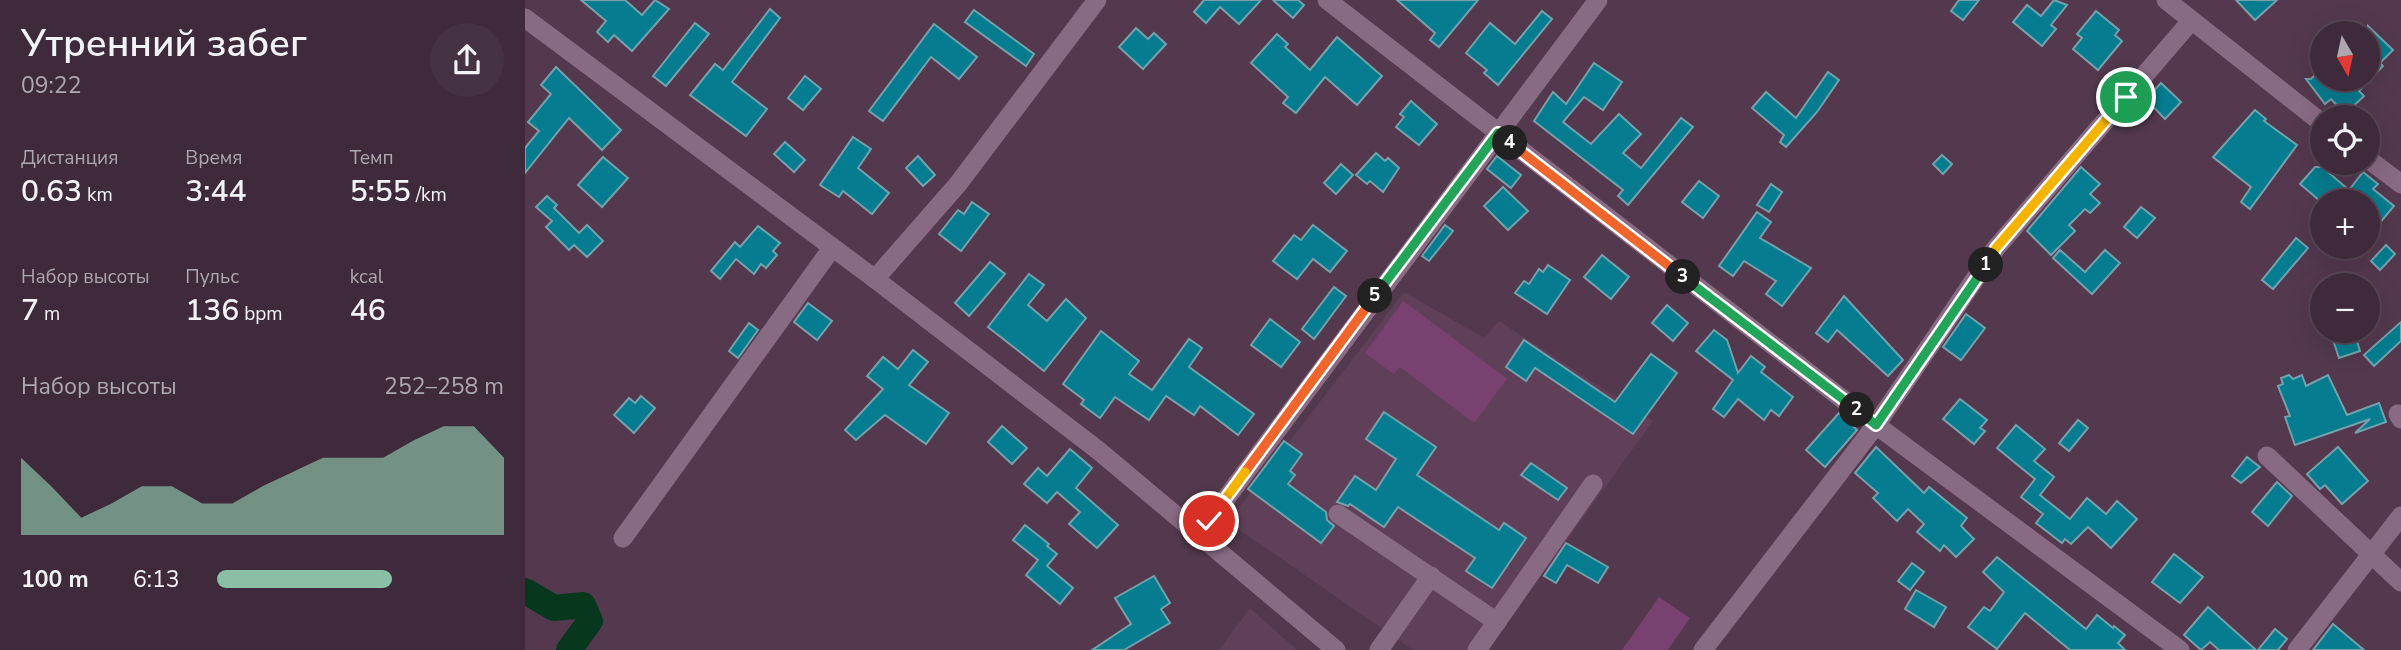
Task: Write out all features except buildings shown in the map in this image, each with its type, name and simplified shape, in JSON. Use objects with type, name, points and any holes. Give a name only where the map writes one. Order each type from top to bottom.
[{"type":"street","points":[[875,279],[958,184],[1097,0]]},
{"type":"street","points":[[1327,0],[1876,425],[2180,650]]},
{"type":"street","points":[[1198,536],[1598,0]]},
{"type":"street","points":[[2168,1],[2310,114]]},
{"type":"street","points":[[525,19],[875,279],[1099,451],[1336,650]]},
{"type":"street","points":[[1703,650],[1876,425],[1996,248],[2191,21]]},
{"type":"street","points":[[2380,168],[2401,184]]},
{"type":"street","points":[[623,538],[832,248]]},
{"type":"street","points":[[2267,456],[2305,496],[2372,552],[2379,565],[2401,582]]},
{"type":"street","points":[[1477,650],[1593,484]]},
{"type":"street","points":[[1338,514],[1497,622]]},
{"type":"street","points":[[2297,650],[2401,516]]},
{"type":"street","points":[[1385,642],[1431,576]]},
{"type":"shaded area","points":[[1404,292],[1484,338],[1499,321],[1653,421],[1488,650],[1413,650],[1228,522]]},
{"type":"shaded area","points":[[1403,301],[1432,322],[1429,328],[1433,323],[1507,379],[1474,423],[1400,367],[1394,374],[1365,353]]},
{"type":"shaded area","points":[[1659,597],[1690,618],[1668,650],[1622,650]]},
{"type":"shaded area","points":[[1250,608],[1297,650],[1219,650]]},
{"type":"waterway","points":[[525,591],[554,608],[583,605],[590,621],[569,650]]},
{"type":"route","points":[[1209,521],[1498,133],[1876,425],[1954,316],[1996,248],[2126,97]]}]
